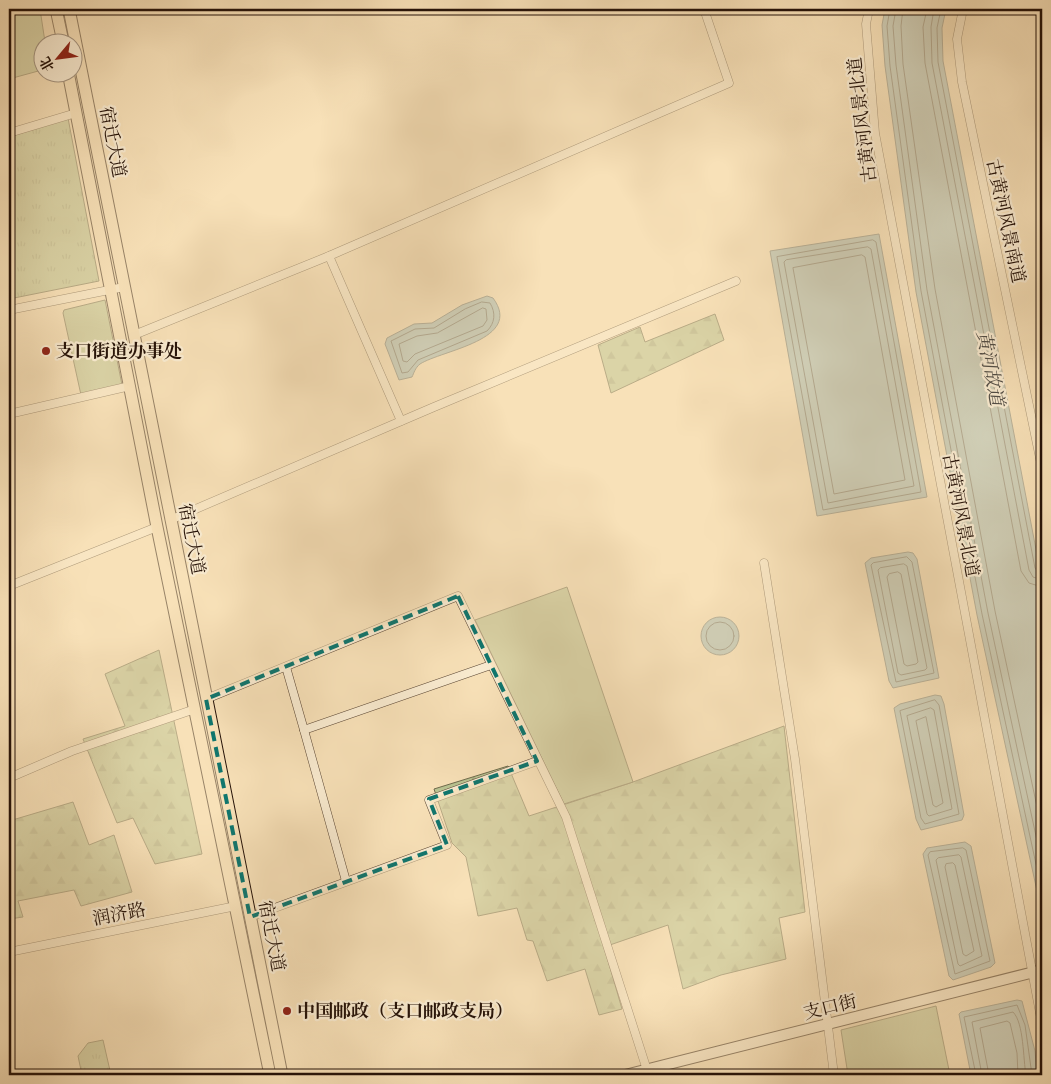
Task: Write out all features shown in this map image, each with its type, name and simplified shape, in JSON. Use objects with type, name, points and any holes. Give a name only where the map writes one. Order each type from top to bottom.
[{"type":"main road","points":[[56,9],[60,32]]},
{"type":"main road","name":"宿迁大道","points":[[70,9],[170,520],[282,1075]]},
{"type":"main road","name":"宿迁大道","points":[[70,82],[157,527],[270,1075]]},
{"type":"street","points":[[134,335],[329,256],[729,84],[704,9]]},
{"type":"street","name":"古黄河风景北道","points":[[869,9],[866,24],[875,134],[1042,1024]]},
{"type":"street","name":"古黄河风景南道","points":[[963,9],[957,40],[962,82],[1042,468]]},
{"type":"street","points":[[9,134],[76,113]]},
{"type":"street","points":[[329,256],[401,420]]},
{"type":"street","points":[[170,520],[401,420],[736,281]]},
{"type":"street","points":[[9,310],[124,287]]},
{"type":"street","points":[[9,414],[130,386]]},
{"type":"street","points":[[9,586],[157,527]]},
{"type":"street","points":[[764,562],[795,759],[834,1075]]},
{"type":"street","points":[[206,699],[458,596],[566,818],[647,1070]]},
{"type":"street","points":[[304,730],[491,665]]},
{"type":"street","points":[[286,666],[346,881]]},
{"type":"street","points":[[9,778],[72,751],[195,709]]},
{"type":"street","points":[[250,917],[447,845],[429,800],[538,761]]},
{"type":"street","name":"润济路","points":[[9,952],[236,906]]},
{"type":"street","name":"支口街","points":[[625,1075],[1042,970]]},
{"type":"highlighted area","points":[[458,596],[537,761],[429,799],[447,845],[250,917],[206,699]]},
{"type":"green space","points":[[9,9],[40,9],[43,32],[32,32],[32,73],[9,79]]},
{"type":"green space","points":[[68,118],[99,281],[9,299],[9,137]]},
{"type":"green space","points":[[105,300],[122,385],[81,395],[63,313],[64,310]]},
{"type":"green space","points":[[715,314],[724,340],[611,393],[598,345],[640,327],[645,342]]},
{"type":"green space","points":[[567,587],[633,782],[564,804],[475,620]]},
{"type":"green space","points":[[159,650],[202,854],[155,864],[133,818],[117,823],[83,739],[125,726],[105,674]]},
{"type":"green space","points":[[784,726],[805,912],[779,918],[786,959],[721,975],[683,989],[668,925],[604,947],[622,1009],[599,1015],[585,969],[547,981],[533,941],[527,940],[517,908],[478,916],[466,857],[452,843],[434,789],[508,766],[529,816],[633,782]]},
{"type":"green space","points":[[73,802],[89,845],[114,835],[132,892],[81,906],[74,890],[18,901],[23,917],[9,919],[9,821]]},
{"type":"green space","points":[[936,1006],[950,1075],[848,1075],[841,1030]]},
{"type":"green space","points":[[103,1040],[111,1075],[82,1075],[78,1056],[88,1043]]},
{"type":"water","name":"黄河故道","points":[[885,9],[946,9],[942,28],[943,61],[1042,581],[1042,914],[977,615],[916,292],[885,66],[882,25]]},
{"type":"water","points":[[879,234],[927,497],[817,516],[770,251]]},
{"type":"water","points":[[487,296],[493,298],[500,312],[498,324],[489,334],[476,342],[420,364],[412,377],[399,380],[385,344],[387,338],[414,324],[432,323],[462,305]]},
{"type":"water","points":[[908,552],[913,553],[917,559],[939,678],[893,688],[889,681],[865,563],[871,558]]},
{"type":"water","points":[[720,617],[733,623],[739,636],[733,649],[720,655],[707,649],[701,636],[707,623]]},
{"type":"water","points":[[935,695],[941,696],[944,704],[964,815],[962,820],[921,830],[916,819],[894,708],[900,704]]},
{"type":"water","points":[[965,842],[971,846],[995,963],[991,967],[953,980],[949,976],[923,854],[927,848]]},
{"type":"water","points":[[1017,1000],[1022,1001],[1035,1051],[1037,1075],[971,1075],[959,1014]]},
{"type":"place","name":"支口街道办事处","points":[[46,351]]},
{"type":"place","name":"中国邮政（支口邮政支局）","points":[[287,1011]]}]
